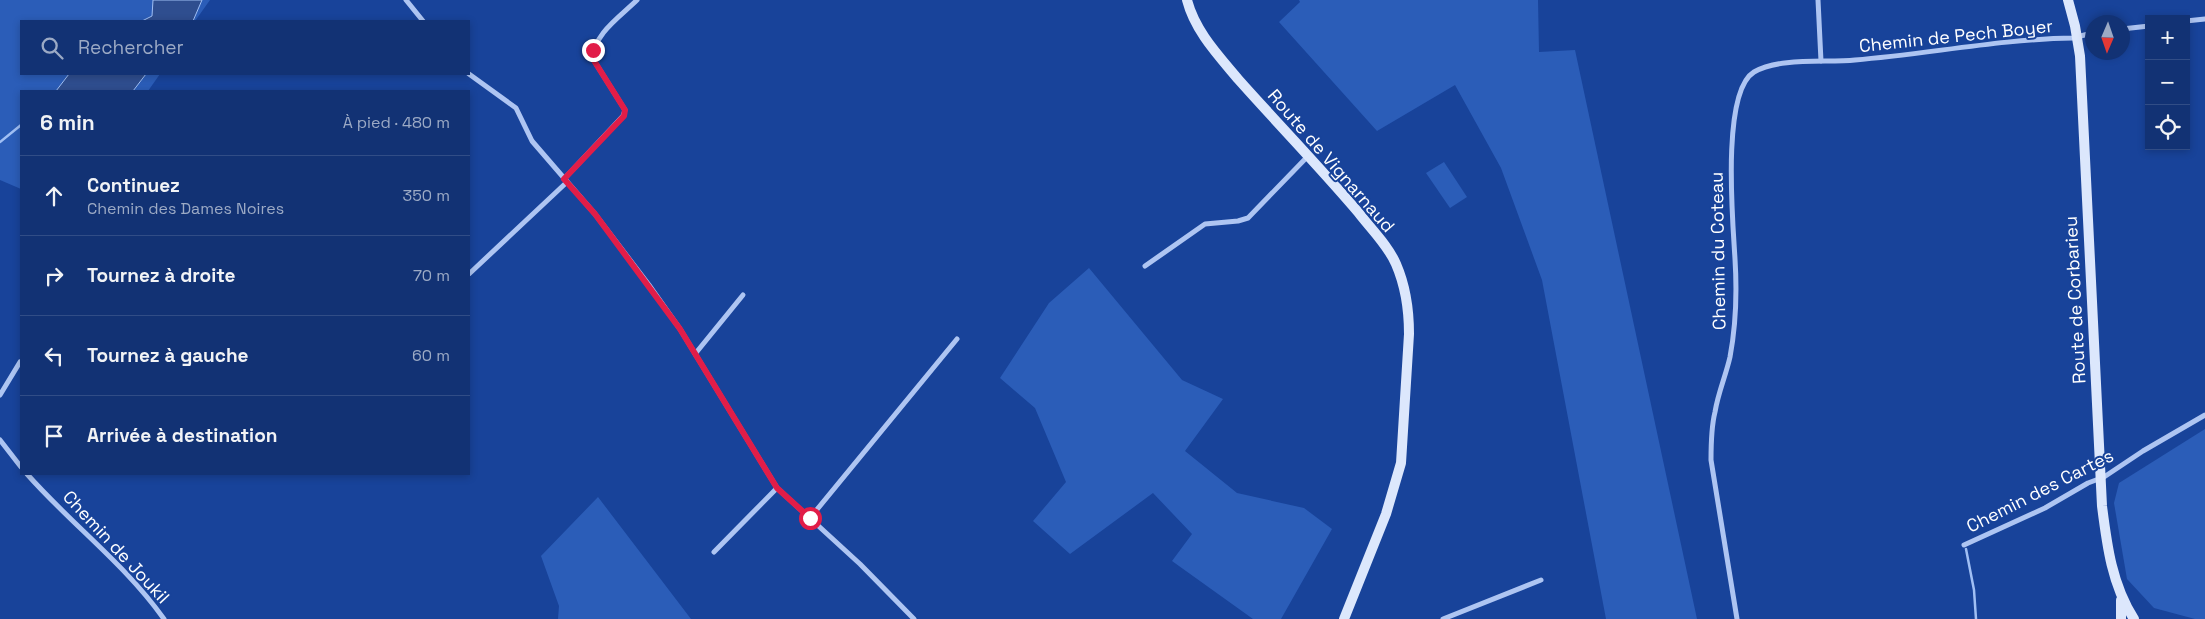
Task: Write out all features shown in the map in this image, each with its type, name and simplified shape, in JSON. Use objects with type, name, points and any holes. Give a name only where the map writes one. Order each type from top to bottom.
[{"type":"street","points":[[406,0],[422,20]]},
{"type":"street","points":[[470,273],[565,180],[624,116],[625,110],[593,59],[593,50],[602,34],[638,0]]},
{"type":"street","name":"Route de Vignarnaud","points":[[1187,0],[1195,23],[1213,50],[1309,155],[1369,226],[1395,261],[1404,284],[1409,313],[1401,463],[1386,514],[1344,619]]},
{"type":"street","points":[[1818,0],[1821,61]]},
{"type":"street","name":"Route de Corbarieu","points":[[2068,0],[2078,36],[2100,479],[2107,544],[2120,597],[2121,619]]},
{"type":"street","points":[[2190,21],[2205,19]]},
{"type":"street","points":[[2130,28],[2145,26]]},
{"type":"street","name":"Chemin de Pech Boyer","points":[[1821,61],[1857,60],[2085,34]]},
{"type":"street","name":"Chemin du Coteau","points":[[1737,619],[1711,460],[1711,435],[1715,411],[1730,358],[1735,322],[1735,260],[1730,165],[1737,103],[1743,87],[1754,72],[1775,65],[1821,61]]},
{"type":"street","points":[[470,75],[516,108],[532,141],[595,214],[650,285],[695,354],[777,488],[914,619]]},
{"type":"street","points":[[1145,266],[1205,224],[1238,222],[1248,218],[1309,155]]},
{"type":"street","points":[[695,354],[743,295]]},
{"type":"street","points":[[810,518],[956,339]]},
{"type":"street","points":[[0,395],[20,362]]},
{"type":"street","name":"Chemin des Cartes","points":[[1964,545],[2100,479],[2205,414]]},
{"type":"street","points":[[0,440],[20,466]]},
{"type":"street","name":"Chemin de Joukil","points":[[28,475],[102,548],[149,598],[164,619]]},
{"type":"street","points":[[714,552],[777,488]]},
{"type":"street","points":[[1443,619],[1541,580]]},
{"type":"street","name":"Route de Corbarieu","points":[[2120,597],[2134,619]]},
{"type":"shaded area","points":[[0,0],[210,0],[196,20],[20,20],[20,75],[159,75],[149,90],[20,90],[20,189],[0,180]]},
{"type":"shaded area","points":[[153,0],[202,0],[193,20],[144,20],[152,16]]},
{"type":"shaded area","points":[[1299,0],[1538,0],[1539,52],[1575,50],[1697,619],[1606,619],[1542,280],[1501,168],[1455,85],[1377,131],[1279,22],[1300,2]]},
{"type":"shaded area","points":[[68,75],[145,75],[134,90],[57,90]]},
{"type":"shaded area","points":[[1444,162],[1467,197],[1450,208],[1426,173]]},
{"type":"shaded area","points":[[1089,268],[1182,380],[1223,399],[1185,451],[1237,493],[1304,508],[1332,529],[1281,619],[1253,619],[1172,561],[1192,534],[1153,493],[1070,554],[1033,521],[1066,482],[1035,408],[1000,378],[1049,303]]},
{"type":"shaded area","points":[[2205,429],[2205,619],[2195,619],[2154,608],[2127,579],[2114,503],[2119,483]]},
{"type":"shaded area","points":[[598,497],[691,619],[558,619],[559,606],[541,556]]},
{"type":"waterway","points":[[0,142],[20,126]]},
{"type":"waterway","points":[[1966,549],[1974,590],[1976,619]]},
{"type":"route","points":[[593,50],[593,59],[610,90],[625,110],[624,116],[564,179],[595,214],[650,285],[680,329],[777,488],[810,518]]}]
